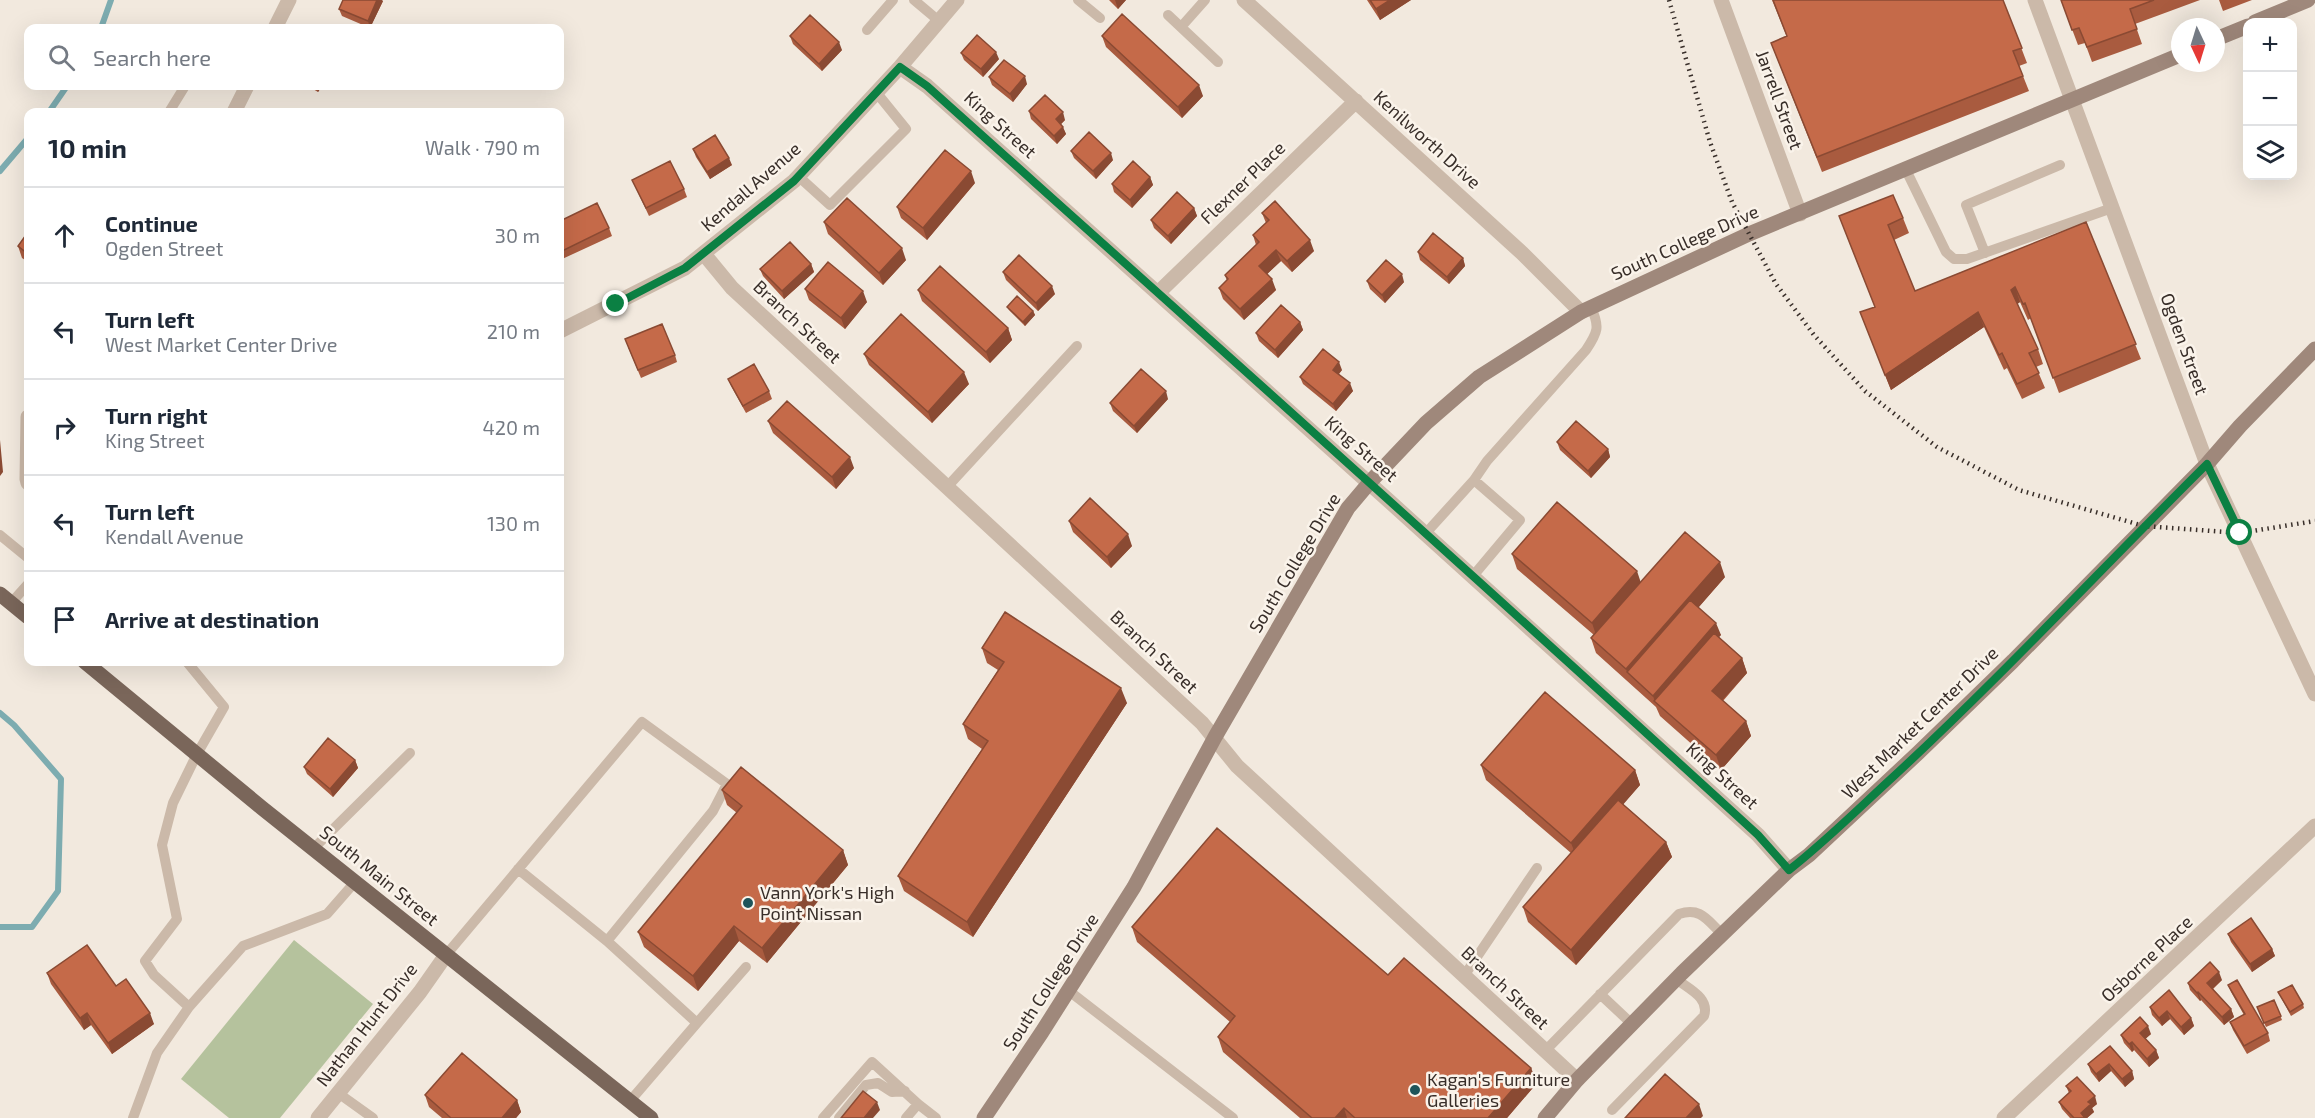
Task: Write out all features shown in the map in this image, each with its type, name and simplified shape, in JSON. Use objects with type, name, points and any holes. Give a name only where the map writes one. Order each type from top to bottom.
[{"type":"main road","points":[[2265,18],[2308,0]]},
{"type":"main road","points":[[2225,35],[2243,28]]},
{"type":"main road","name":"South College Drive","points":[[984,1118],[1069,991],[1134,887],[1215,737],[1348,508],[1426,423],[1479,377],[1586,310],[1749,234],[2171,59]]},
{"type":"main road","name":"West Market Center Drive","points":[[1545,1118],[1577,1080],[1722,934],[1979,695],[2207,464],[2315,349]]},
{"type":"main road","points":[[6,599],[24,614]]},
{"type":"main road","name":"South Main Street","points":[[90,666],[196,754],[651,1118]]},
{"type":"street","points":[[277,24],[289,0]]},
{"type":"street","name":"Kendall Avenue","points":[[564,329],[685,268],[798,176],[900,67],[957,0]]},
{"type":"street","name":"Kenilworth Drive","points":[[1244,0],[1586,310]]},
{"type":"street","name":"Jarrell Street","points":[[1721,0],[1800,214]]},
{"type":"street","name":"Ogden Street","points":[[2035,0],[2207,464],[2315,694]]},
{"type":"street","name":"King Street","points":[[900,67],[927,86],[1283,407],[1370,482],[1758,835],[1789,870]]},
{"type":"street","points":[[236,108],[245,90]]},
{"type":"street","name":"Flexner Place","points":[[1158,293],[1356,101]]},
{"type":"street","name":"Branch Street","points":[[704,254],[732,288],[1202,723],[1237,766],[1577,1080]]},
{"type":"street","name":"Osborne Place","points":[[2004,1118],[2072,1057],[2315,826]]},
{"type":"street","name":"Nathan Hunt Drive","points":[[318,1118],[420,992],[446,954]]},
{"type":"lane","points":[[867,30],[893,0]]},
{"type":"lane","points":[[914,0],[939,21]]},
{"type":"lane","points":[[1078,0],[1100,18]]},
{"type":"lane","points":[[1181,27],[1205,0]]},
{"type":"lane","points":[[1168,15],[1218,62]]},
{"type":"lane","points":[[171,108],[182,90]]},
{"type":"lane","points":[[798,176],[830,205],[906,129],[876,92]]},
{"type":"lane","points":[[1984,253],[1966,206],[2060,165]]},
{"type":"lane","points":[[1906,170],[1946,252],[1954,259],[1967,259],[2112,207]]},
{"type":"lane","points":[[1426,533],[1586,350],[1596,335],[1598,321],[1586,310]]},
{"type":"lane","points":[[947,487],[1077,346]]},
{"type":"lane","points":[[1473,576],[1520,520],[1474,480]]},
{"type":"lane","points":[[0,535],[24,555]]},
{"type":"lane","points":[[6,599],[24,587]]},
{"type":"lane","points":[[189,1007],[154,975],[145,962],[177,919],[162,845],[173,803],[196,754],[224,707],[196,666]]},
{"type":"lane","points":[[446,954],[642,722],[727,783],[712,811],[608,941]]},
{"type":"lane","points":[[314,849],[410,753]]},
{"type":"lane","points":[[1464,976],[1537,868]]},
{"type":"lane","points":[[518,869],[608,941],[698,1023]]},
{"type":"lane","points":[[133,1118],[157,1053],[189,1007],[243,946],[327,914],[355,882]]},
{"type":"lane","points":[[1545,1051],[1678,914],[1690,910],[1699,912],[1722,934]]},
{"type":"lane","points":[[630,1101],[746,967]]},
{"type":"lane","points":[[1612,1110],[1704,1016],[1706,1009],[1704,1001],[1677,979]]},
{"type":"lane","points":[[1069,991],[1233,1118]]},
{"type":"lane","points":[[1600,994],[1632,1024]]},
{"type":"lane","points":[[823,1118],[872,1062],[936,1118]]},
{"type":"lane","points":[[839,1118],[866,1085],[878,1083],[891,1092],[904,1091]]},
{"type":"lane","points":[[338,1093],[373,1118]]},
{"type":"lane","points":[[906,1118],[918,1104]]},
{"type":"green space","points":[[294,940],[373,1004],[280,1118],[229,1118],[181,1079]]},
{"type":"building","points":[[343,0],[377,0],[368,21],[339,9]]},
{"type":"building","points":[[1370,0],[1390,0],[1376,9]]},
{"type":"building","points":[[1773,0],[2003,0],[2022,48],[2013,51],[2023,76],[1817,157],[1771,43],[1787,36]]},
{"type":"building","points":[[2061,0],[2154,0],[2130,9],[2137,29],[2087,47],[2079,28],[2072,30]]},
{"type":"building","points":[[1122,14],[1199,85],[1178,107],[1102,36]]},
{"type":"building","points":[[810,15],[839,42],[819,64],[790,36]]},
{"type":"building","points":[[977,35],[996,52],[981,69],[961,53]]},
{"type":"building","points":[[1004,60],[1025,76],[1010,94],[989,77]]},
{"type":"building","points":[[1045,95],[1063,112],[1056,119],[1063,127],[1054,136],[1029,111]]},
{"type":"building","points":[[1089,132],[1111,153],[1093,171],[1071,151]]},
{"type":"building","points":[[715,135],[729,158],[707,172],[693,149]]},
{"type":"building","points":[[945,150],[971,171],[923,228],[897,207]]},
{"type":"building","points":[[670,161],[684,189],[646,208],[632,180]]},
{"type":"building","points":[[1133,161],[1150,177],[1130,200],[1112,184]]},
{"type":"building","points":[[1177,192],[1194,208],[1168,236],[1151,220]]},
{"type":"building","points":[[1893,195],[1903,218],[1888,225],[1915,291],[2086,222],[2136,344],[2053,378],[2025,303],[2023,304],[2015,287],[2011,290],[2038,349],[2029,353],[2039,373],[2017,384],[2002,353],[1999,355],[1978,312],[1885,375],[1860,312],[1875,307],[1839,216]]},
{"type":"building","points":[[847,198],[902,248],[879,273],[824,222]]},
{"type":"building","points":[[1275,201],[1310,240],[1287,261],[1276,250],[1259,266],[1272,279],[1240,309],[1219,288],[1228,279],[1225,275],[1259,242],[1253,235],[1269,220],[1262,213]]},
{"type":"building","points":[[597,203],[609,228],[564,250],[564,219]]},
{"type":"building","points":[[1433,233],[1463,258],[1447,277],[1418,252]]},
{"type":"building","points":[[24,238],[24,251],[18,246]]},
{"type":"building","points":[[790,242],[811,264],[782,291],[760,269]]},
{"type":"building","points":[[1019,255],[1052,286],[1036,303],[1003,272]]},
{"type":"building","points":[[1386,260],[1402,274],[1382,295],[1367,281]]},
{"type":"building","points":[[828,262],[863,291],[841,318],[805,289]]},
{"type":"building","points":[[940,266],[1008,328],[986,352],[918,290]]},
{"type":"building","points":[[1017,296],[1033,311],[1023,322],[1007,307]]},
{"type":"building","points":[[1281,305],[1300,322],[1275,350],[1256,333]]},
{"type":"building","points":[[901,314],[964,372],[928,412],[864,354]]},
{"type":"building","points":[[662,324],[675,355],[638,370],[625,339]]},
{"type":"building","points":[[1323,349],[1339,362],[1333,370],[1350,383],[1333,404],[1300,377]]},
{"type":"building","points":[[754,364],[769,391],[743,406],[728,379]]},
{"type":"building","points":[[1141,369],[1166,391],[1134,426],[1110,403]]},
{"type":"building","points":[[787,401],[850,457],[832,477],[768,421]]},
{"type":"building","points":[[1576,421],[1608,449],[1588,471],[1557,442]]},
{"type":"building","points":[[1090,498],[1128,534],[1107,557],[1069,521]]},
{"type":"building","points":[[1557,502],[1637,571],[1592,623],[1512,554]]},
{"type":"building","points":[[1685,532],[1720,562],[1626,669],[1591,638]]},
{"type":"building","points":[[1690,600],[1716,623],[1653,696],[1627,672]]},
{"type":"building","points":[[1005,612],[1121,688],[967,922],[898,876],[988,741],[963,724],[1004,662],[982,648]]},
{"type":"building","points":[[1714,633],[1742,658],[1712,691],[1746,721],[1716,755],[1654,701]]},
{"type":"building","points":[[1545,692],[1635,770],[1571,843],[1481,765]]},
{"type":"building","points":[[328,738],[355,760],[330,789],[304,767]]},
{"type":"building","name":"Vann York's High Point Nissan","points":[[741,767],[843,850],[762,948],[734,926],[693,976],[638,932],[742,806],[722,790]]},
{"type":"building","points":[[1618,800],[1666,842],[1571,950],[1523,907]]},
{"type":"building","points":[[1217,828],[1388,975],[1404,958],[1531,1068],[1488,1118],[1355,1118],[1344,1108],[1335,1118],[1312,1118],[1218,1037],[1235,1016],[1132,927]]},
{"type":"building","points":[[2251,918],[2272,949],[2250,964],[2228,934]]},
{"type":"building","points":[[87,945],[116,986],[126,979],[150,1013],[108,1043],[87,1013],[80,1018],[47,973]]},
{"type":"building","points":[[2210,962],[2219,972],[2207,983],[2231,1009],[2222,1017],[2188,983]]},
{"type":"building","points":[[2237,980],[2268,1033],[2244,1046],[2230,1022],[2245,1014],[2228,985]]},
{"type":"building","points":[[2292,985],[2303,1004],[2290,1012],[2278,992]]},
{"type":"building","points":[[2169,990],[2191,1018],[2181,1027],[2167,1011],[2159,1018],[2150,1007]]},
{"type":"building","points":[[2274,1000],[2281,1016],[2264,1023],[2257,1007]]},
{"type":"building","points":[[2140,1017],[2148,1026],[2140,1033],[2156,1050],[2147,1059],[2132,1042],[2129,1044],[2121,1035]]},
{"type":"building","points":[[2110,1046],[2132,1071],[2122,1079],[2109,1064],[2096,1074],[2088,1064]]},
{"type":"building","points":[[462,1053],[517,1100],[502,1118],[451,1118],[425,1095]]},
{"type":"building","points":[[1665,1074],[1699,1104],[1686,1118],[1625,1118]]},
{"type":"building","points":[[2077,1077],[2095,1096],[2088,1102],[2091,1104],[2081,1113],[2085,1118],[2074,1118],[2059,1102],[2071,1091],[2066,1086]]},
{"type":"building","points":[[863,1091],[877,1102],[864,1118],[841,1118]]},
{"type":"waterway","points":[[102,24],[111,0]]},
{"type":"waterway","points":[[52,108],[64,90]]},
{"type":"waterway","points":[[0,171],[24,143]]},
{"type":"waterway","points":[[0,713],[14,725],[61,779],[58,891],[32,927],[0,927]]},
{"type":"railway","points":[[1669,0],[1710,142],[1732,202],[1776,284],[1814,335],[1865,391],[1937,447],[2019,490],[2144,526],[2240,533],[2315,521]]},
{"type":"place","name":"Vann York's High Point Nissan","points":[[748,903]]},
{"type":"place","name":"Kagan's Furniture Galleries","points":[[1415,1090]]},
{"type":"route","points":[[616,304],[685,268],[794,181],[900,67],[927,86],[1283,407],[1370,482],[1758,835],[1789,870],[1809,855],[2013,661],[2207,464],[2240,533]]}]
